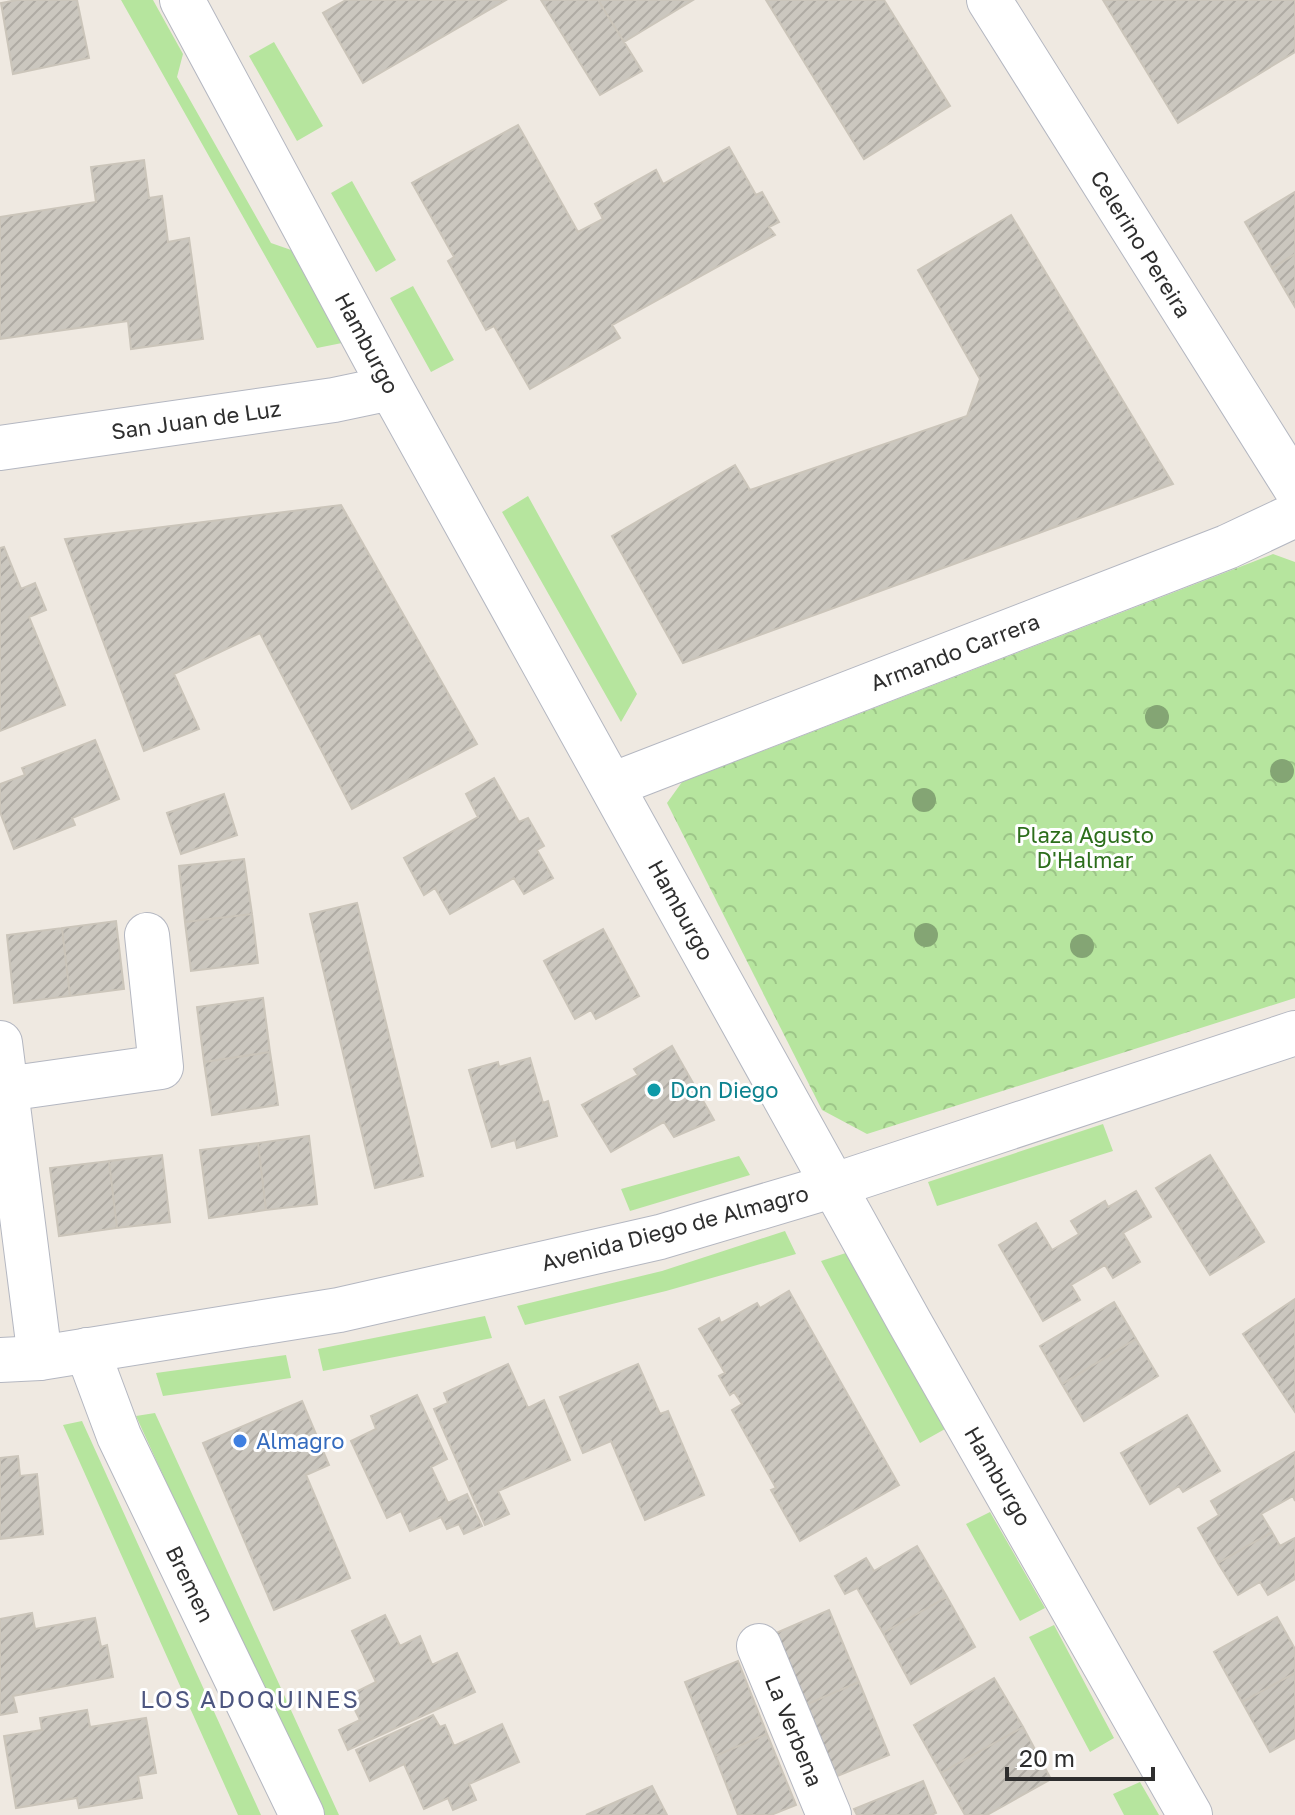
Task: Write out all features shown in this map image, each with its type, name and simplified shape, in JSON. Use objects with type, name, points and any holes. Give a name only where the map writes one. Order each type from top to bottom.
[{"type":"street","name":"Hamburgo","points":[[182,0],[391,388],[910,1323],[1190,1815]]},
{"type":"street","name":"Celerino Pereira","points":[[989,0],[1295,487]]},
{"type":"street","name":"San Juan de Luz","points":[[0,448],[334,400],[391,388]]},
{"type":"street","name":"Armando Carrera","points":[[612,785],[1227,547],[1295,515]]},
{"type":"street","points":[[6,1089],[161,1067],[147,935]]},
{"type":"street","name":"Avenida Diego de Almagro","points":[[0,1043],[6,1089],[20,1359],[339,1310],[660,1237],[835,1185],[1295,1033]]},
{"type":"street","name":"Bremen","points":[[87,1350],[119,1436],[302,1815]]},
{"type":"street","name":"La Verbena","points":[[759,1646],[829,1815]]},
{"type":"green space","points":[[121,0],[153,0],[183,54],[177,77],[271,243],[294,251],[342,343],[317,348]]},
{"type":"green space","points":[[274,42],[323,126],[297,141],[249,56]]},
{"type":"green space","points":[[352,181],[396,260],[376,272],[331,193]]},
{"type":"green space","points":[[413,286],[454,360],[431,372],[390,298]]},
{"type":"green space","points":[[528,496],[637,694],[621,722],[502,512]]},
{"type":"green space","name":"Plaza Agusto D'Halmar","points":[[1273,554],[1295,562],[1295,998],[867,1134],[822,1110],[667,803],[682,782]]},
{"type":"green space","points":[[1103,1124],[1113,1151],[937,1206],[928,1182]]},
{"type":"green space","points":[[739,1156],[750,1175],[630,1211],[621,1189]]},
{"type":"green space","points":[[785,1231],[796,1254],[666,1291],[525,1325],[517,1306],[662,1271]]},
{"type":"green space","points":[[849,1252],[945,1429],[920,1443],[821,1261]]},
{"type":"green space","points":[[485,1316],[492,1338],[323,1371],[318,1349]]},
{"type":"green space","points":[[286,1355],[291,1378],[163,1396],[156,1373]]},
{"type":"green space","points":[[155,1413],[339,1815],[318,1815],[136,1416]]},
{"type":"green space","points":[[82,1421],[261,1815],[238,1815],[63,1425]]},
{"type":"green space","points":[[990,1512],[1045,1608],[1020,1621],[966,1524]]},
{"type":"green space","points":[[1054,1625],[1114,1738],[1090,1752],[1029,1637]]},
{"type":"green space","points":[[1140,1782],[1159,1815],[1124,1815],[1113,1794]]},
{"type":"building","points":[[77,0],[89,58],[13,74],[1,3]]},
{"type":"building","points":[[346,0],[506,0],[363,83],[323,13]]},
{"type":"building","points":[[541,0],[598,0],[642,71],[600,95]]},
{"type":"building","points":[[598,0],[693,0],[624,42]]},
{"type":"building","points":[[766,0],[884,0],[950,106],[864,159]]},
{"type":"building","points":[[1103,0],[1295,0],[1295,52],[1178,123]]},
{"type":"building","points":[[518,125],[578,232],[603,219],[595,204],[656,170],[663,184],[729,147],[756,195],[762,192],[779,222],[769,227],[775,235],[612,325],[620,338],[530,389],[494,326],[486,330],[448,261],[454,257],[412,183]]},
{"type":"building","points":[[144,160],[149,198],[162,196],[168,242],[189,238],[203,339],[131,349],[128,321],[0,339],[0,217],[96,202],[91,167]]},
{"type":"building","points":[[1295,192],[1295,254],[1272,268],[1245,222]]},
{"type":"building","points":[[1011,215],[1173,484],[683,663],[612,536],[735,465],[750,490],[967,416],[980,379],[918,270]]},
{"type":"building","points":[[1295,254],[1295,307],[1272,268]]},
{"type":"building","points":[[341,505],[477,744],[352,809],[260,633],[174,674],[199,729],[144,751],[65,539]]},
{"type":"building","points":[[4,547],[21,589],[35,583],[46,610],[29,617],[65,705],[0,731],[0,548]]},
{"type":"building","points":[[95,740],[119,799],[72,818],[75,825],[14,849],[0,812],[0,784],[25,775],[22,768]]},
{"type":"building","points":[[494,778],[519,822],[528,818],[544,846],[537,850],[553,878],[524,894],[514,878],[450,914],[435,888],[424,895],[404,858],[478,817],[466,794]]},
{"type":"building","points":[[224,794],[237,835],[181,854],[167,813]]},
{"type":"building","points":[[244,859],[252,914],[185,922],[179,866]]},
{"type":"building","points":[[357,903],[423,1176],[375,1188],[310,914]]},
{"type":"building","points":[[252,914],[258,963],[191,971],[185,922]]},
{"type":"building","points":[[116,921],[124,989],[70,996],[62,928]]},
{"type":"building","points":[[62,928],[70,996],[14,1003],[7,935]]},
{"type":"building","points":[[603,929],[639,996],[596,1019],[591,1010],[575,1019],[544,961]]},
{"type":"building","points":[[263,998],[270,1052],[204,1062],[197,1007]]},
{"type":"building","name":"Don Diego","points":[[672,1046],[714,1120],[674,1137],[664,1122],[611,1152],[582,1105],[638,1075],[634,1069]]},
{"type":"building","points":[[270,1052],[278,1105],[212,1115],[204,1062]]},
{"type":"building","points":[[530,1058],[543,1103],[548,1101],[557,1136],[517,1148],[515,1140],[492,1147],[469,1070],[498,1062],[499,1067]]},
{"type":"building","points":[[309,1136],[317,1204],[266,1210],[258,1143]]},
{"type":"building","points":[[258,1143],[266,1210],[209,1218],[200,1150]]},
{"type":"building","points":[[162,1155],[170,1222],[117,1228],[109,1161]]},
{"type":"building","points":[[1210,1155],[1264,1242],[1210,1275],[1156,1188]]},
{"type":"building","points":[[109,1161],[117,1228],[59,1236],[50,1168]]},
{"type":"building","points":[[1136,1191],[1151,1217],[1123,1233],[1140,1262],[1113,1278],[1105,1265],[1071,1285],[1080,1300],[1043,1321],[999,1245],[1036,1223],[1052,1250],[1079,1234],[1071,1221],[1105,1201],[1108,1207]]},
{"type":"building","points":[[789,1291],[899,1485],[800,1541],[771,1490],[776,1488],[732,1410],[742,1404],[734,1392],[730,1395],[719,1376],[725,1373],[699,1329],[719,1318],[721,1323],[757,1303],[760,1308]]},
{"type":"building","points":[[1295,1299],[1295,1412],[1243,1334]]},
{"type":"building","points":[[1114,1302],[1136,1339],[1062,1384],[1040,1346]]},
{"type":"building","points":[[1136,1339],[1158,1376],[1084,1421],[1062,1384]]},
{"type":"building","points":[[508,1364],[528,1408],[544,1400],[570,1460],[498,1491],[509,1514],[485,1525],[434,1409],[448,1403],[444,1393]]},
{"type":"building","points":[[638,1364],[660,1414],[668,1411],[704,1495],[645,1520],[611,1441],[583,1453],[560,1397]]},
{"type":"building","points":[[417,1395],[447,1459],[431,1467],[448,1503],[467,1494],[482,1526],[464,1534],[459,1524],[447,1529],[441,1517],[410,1531],[401,1511],[387,1518],[351,1441],[376,1429],[371,1416]]},
{"type":"building","points":[[302,1401],[329,1465],[306,1475],[350,1578],[274,1610],[203,1443]]},
{"type":"building","points":[[1187,1415],[1220,1471],[1183,1492],[1179,1486],[1150,1504],[1121,1453]]},
{"type":"building","points":[[1295,1452],[1295,1501],[1293,1496],[1261,1514],[1272,1532],[1218,1563],[1198,1528],[1219,1515],[1211,1501]]},
{"type":"building","points":[[18,1456],[20,1476],[37,1474],[43,1534],[0,1539],[0,1458]]},
{"type":"building","points":[[1272,1532],[1280,1546],[1295,1538],[1295,1579],[1268,1595],[1260,1582],[1238,1595],[1218,1563]]},
{"type":"building","points":[[917,1546],[947,1597],[883,1633],[857,1588],[845,1594],[835,1576],[866,1558],[874,1571]]},
{"type":"building","points":[[947,1597],[975,1647],[911,1684],[883,1633]]},
{"type":"building","points":[[829,1610],[859,1682],[805,1705],[776,1633]]},
{"type":"building","points":[[32,1613],[35,1629],[95,1618],[101,1647],[107,1645],[113,1677],[13,1696],[17,1712],[0,1715],[0,1619]]},
{"type":"building","points":[[385,1615],[400,1646],[420,1636],[432,1665],[457,1653],[475,1692],[348,1750],[339,1730],[360,1720],[348,1696],[376,1682],[352,1631]]},
{"type":"building","points":[[1277,1617],[1295,1649],[1295,1673],[1242,1702],[1214,1652]]},
{"type":"building","points":[[738,1661],[767,1734],[715,1756],[685,1682]]},
{"type":"building","points":[[1295,1673],[1295,1738],[1270,1752],[1242,1702]]},
{"type":"building","points":[[994,1678],[1023,1727],[941,1773],[914,1725]]},
{"type":"building","points":[[859,1682],[889,1755],[835,1777],[805,1705]]},
{"type":"building","points":[[87,1710],[90,1727],[146,1718],[156,1773],[138,1776],[142,1798],[79,1808],[77,1798],[16,1808],[4,1736],[42,1730],[40,1718]]},
{"type":"building","points":[[433,1715],[440,1727],[445,1725],[454,1746],[502,1724],[519,1762],[469,1784],[476,1800],[453,1810],[448,1798],[424,1809],[404,1764],[370,1781],[356,1750]]},
{"type":"building","points":[[1023,1727],[1051,1779],[987,1815],[965,1815],[941,1773]]},
{"type":"building","points":[[767,1734],[796,1805],[771,1815],[738,1815],[715,1756]]},
{"type":"building","points":[[923,1781],[936,1813],[857,1815],[854,1809]]},
{"type":"building","points":[[652,1786],[667,1815],[586,1815]]},
{"type":"place","name":"Don Diego","points":[[654,1090]]},
{"type":"place","name":"Almagro","points":[[240,1441]]},
{"type":"district","name":"LOS ADOQUINES","points":[[250,1700]]}]
